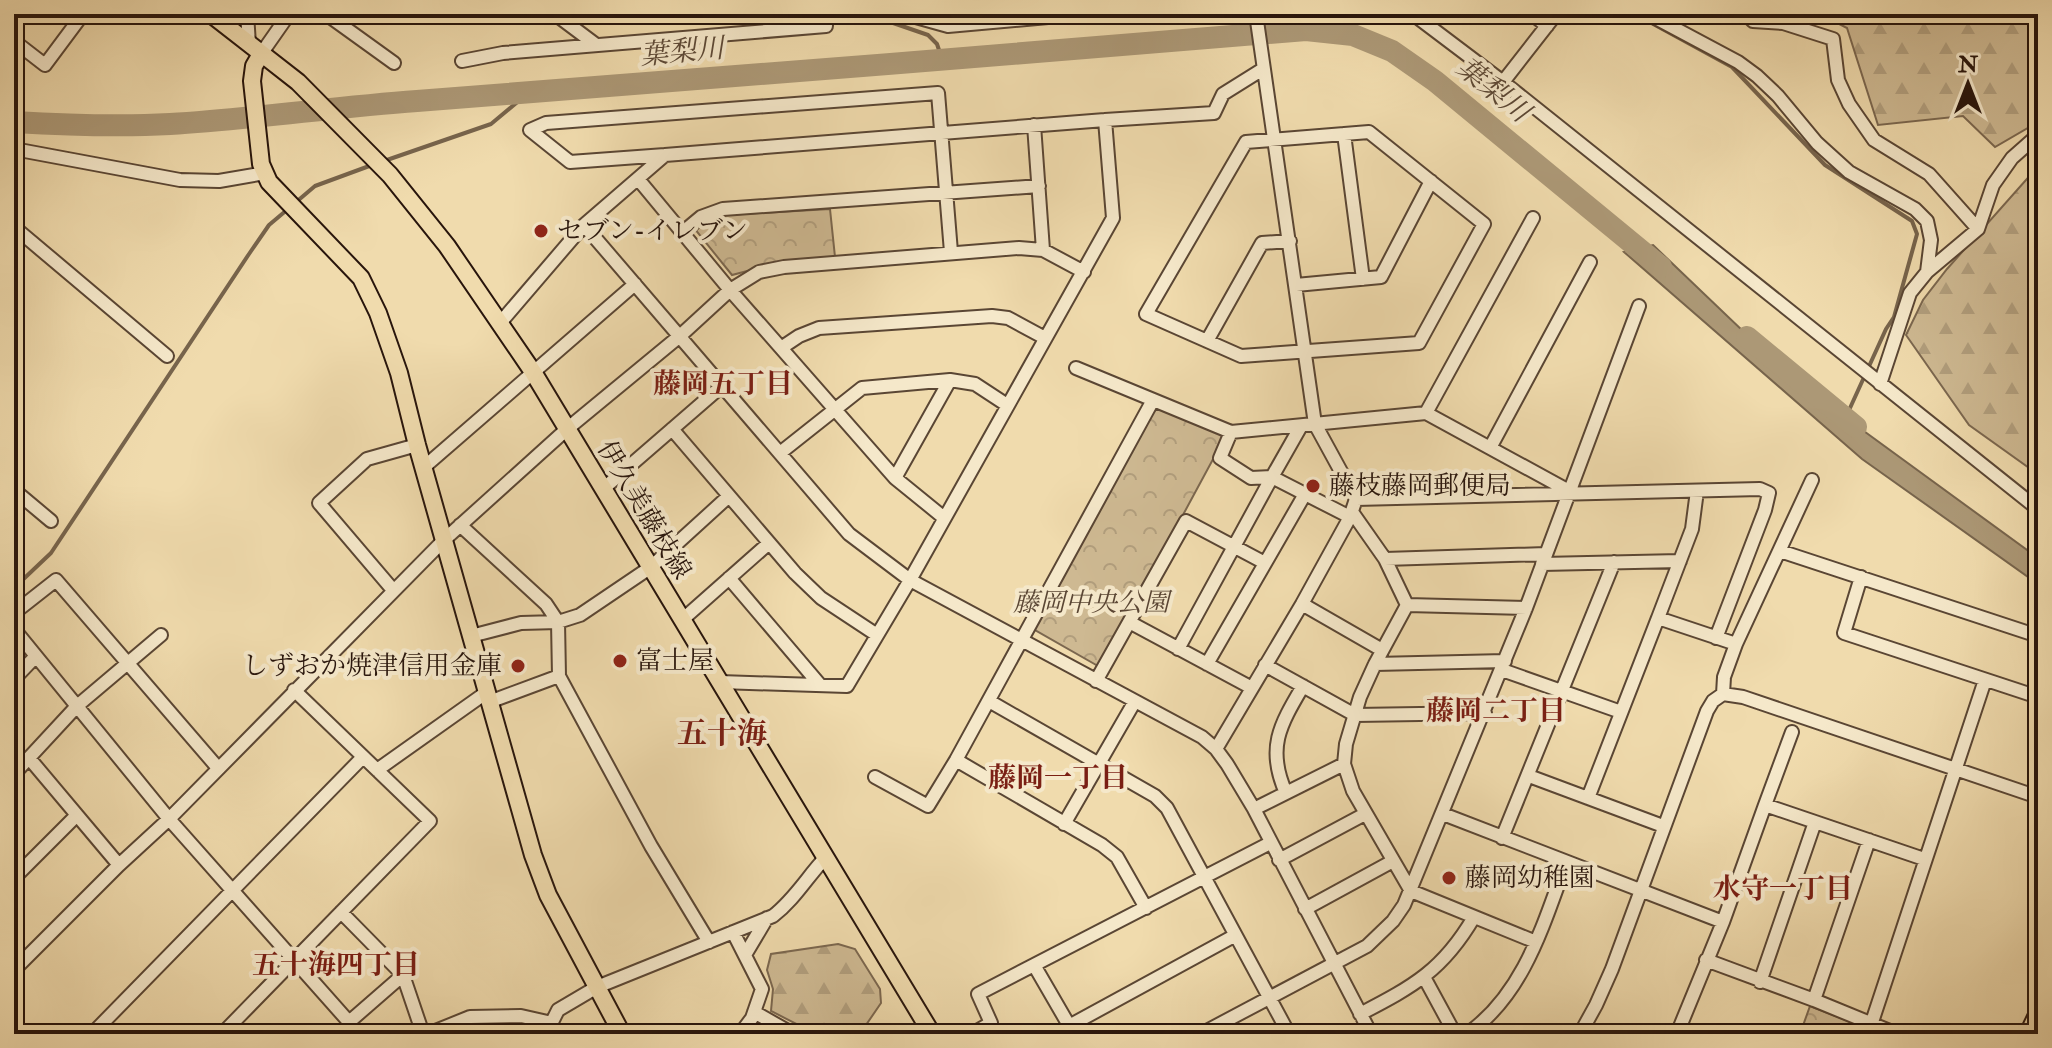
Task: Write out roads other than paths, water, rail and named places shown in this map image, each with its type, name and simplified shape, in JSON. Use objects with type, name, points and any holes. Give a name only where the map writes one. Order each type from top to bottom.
[{"type":"main road","name":"伊久美藤枝線","points":[[211,14],[298,82],[390,175],[447,246],[533,372],[932,1034]]},
{"type":"main road","points":[[255,49],[252,81],[258,152],[265,173],[281,196],[361,278],[368,291],[399,373],[533,855],[548,895],[622,1034]]},
{"type":"main road","points":[[2028,1034],[2038,1013]]},
{"type":"street","points":[[14,41],[45,65],[83,14]]},
{"type":"street","points":[[247,14],[255,49]]},
{"type":"street","points":[[255,49],[289,14]]},
{"type":"street","points":[[326,14],[394,63]]},
{"type":"street","points":[[555,14],[595,44]]},
{"type":"street","points":[[462,61],[503,53],[595,44],[826,26],[825,14]]},
{"type":"street","points":[[905,14],[948,26],[988,18],[1081,14]]},
{"type":"street","points":[[1256,14],[1315,424],[1352,509],[1385,559],[1407,605]]},
{"type":"street","points":[[1532,14],[1547,26]]},
{"type":"street","points":[[1503,82],[1556,14]]},
{"type":"street","points":[[1648,14],[1738,62],[1778,96],[1817,143],[1849,172],[1915,209],[1927,221],[1931,240],[1927,272]]},
{"type":"street","points":[[1746,14],[1753,21],[1783,23],[1833,39],[1838,80],[1849,104],[1874,140],[1929,174],[1978,229]]},
{"type":"street","points":[[1420,16],[2038,509]]},
{"type":"street","points":[[951,252],[941,133],[938,93],[546,123],[530,130],[570,162],[941,133],[1034,125],[1214,113],[1223,94],[1263,69]]},
{"type":"street","points":[[720,682],[847,686],[1113,218],[1105,120]]},
{"type":"street","points":[[1034,125],[1043,250]]},
{"type":"street","points":[[1369,132],[1484,224],[1419,343],[1241,356],[1146,314],[1246,142],[1344,134],[1369,132]]},
{"type":"street","points":[[1344,134],[1363,279]]},
{"type":"street","points":[[1880,384],[1910,293],[1927,272],[1978,229],[1993,185],[2012,158],[2038,135]]},
{"type":"street","points":[[14,149],[180,180],[219,181],[265,173]]},
{"type":"street","points":[[500,323],[584,225],[665,155]]},
{"type":"street","points":[[638,179],[730,290],[895,478],[943,517]]},
{"type":"street","points":[[1296,285],[1381,277],[1431,181]]},
{"type":"street","points":[[683,232],[701,217],[723,209],[1039,186]]},
{"type":"street","points":[[1426,413],[1533,218]]},
{"type":"street","points":[[584,225],[849,534],[910,580],[1202,737],[1216,749],[1254,809],[1371,1034]]},
{"type":"street","points":[[14,227],[167,356]]},
{"type":"street","points":[[1207,341],[1262,243],[1290,241]]},
{"type":"street","points":[[14,970],[169,819],[444,540],[567,429],[681,335],[730,290],[759,272],[784,267],[951,252],[1043,250],[1084,272]]},
{"type":"street","points":[[1490,448],[1590,262]]},
{"type":"street","points":[[423,468],[635,284]]},
{"type":"street","points":[[1201,1034],[1216,1031],[1270,997],[1334,965],[1380,937],[1393,921],[1411,891],[1485,713],[1639,306]]},
{"type":"street","points":[[781,348],[819,328],[992,316],[1008,318],[1045,338]]},
{"type":"street","points":[[1076,368],[1231,432],[1426,413],[1569,492]]},
{"type":"street","points":[[780,453],[862,388],[950,380],[975,384],[1007,405]]},
{"type":"street","points":[[895,478],[950,380]]},
{"type":"street","points":[[603,489],[723,385]]},
{"type":"street","points":[[875,777],[928,806],[989,701],[1153,400]]},
{"type":"street","points":[[1178,649],[1301,426]]},
{"type":"street","points":[[672,429],[795,573],[821,598],[877,635]]},
{"type":"street","points":[[1231,432],[1220,458],[1251,478],[1272,477],[1305,494],[1352,509],[1569,492],[1760,489],[1769,493],[1716,638]]},
{"type":"street","points":[[393,590],[319,503],[367,459],[417,445]]},
{"type":"street","points":[[1723,694],[1724,677],[1736,644],[1812,480]]},
{"type":"street","points":[[14,490],[51,521]]},
{"type":"street","points":[[1588,798],[1692,529],[1697,491]]},
{"type":"street","points":[[1207,664],[1305,494]]},
{"type":"street","points":[[471,636],[521,623],[558,622],[599,605],[651,567],[729,496]]},
{"type":"street","points":[[1216,749],[1302,604],[1352,509]]},
{"type":"street","points":[[1096,681],[1186,521],[1265,563]]},
{"type":"street","points":[[460,525],[546,604],[558,622],[559,676],[651,846],[709,942]]},
{"type":"street","points":[[682,620],[769,543]]},
{"type":"street","points":[[1780,551],[2038,636]]},
{"type":"street","points":[[1385,559],[1680,561]]},
{"type":"street","points":[[1502,838],[1614,562]]},
{"type":"street","points":[[1861,577],[1844,633],[2038,697]]},
{"type":"street","points":[[729,578],[820,685]]},
{"type":"street","points":[[14,613],[56,580],[218,768]]},
{"type":"street","points":[[1302,604],[1382,650]]},
{"type":"street","points":[[1407,605],[1526,608]]},
{"type":"street","points":[[1407,605],[1375,664],[1346,744],[1344,764],[1353,791],[1411,891],[1536,942]]},
{"type":"street","points":[[1658,618],[1736,644]]},
{"type":"street","points":[[1131,623],[1252,688]]},
{"type":"street","points":[[14,629],[169,819],[349,1022],[403,975]]},
{"type":"street","points":[[14,774],[77,706],[161,635]]},
{"type":"street","points":[[14,679],[36,656]]},
{"type":"street","points":[[1375,664],[1504,665],[1621,712]]},
{"type":"street","points":[[1265,665],[1355,715],[1485,713]]},
{"type":"street","points":[[377,770],[488,697],[559,676]]},
{"type":"street","points":[[1872,1022],[1985,680]]},
{"type":"street","points":[[1286,793],[1276,766],[1277,734],[1303,686]]},
{"type":"street","points":[[222,1034],[430,821],[294,690]]},
{"type":"street","points":[[1580,1034],[1612,969],[1707,711],[1713,701],[1723,694],[1743,697],[2038,797]]},
{"type":"street","points":[[989,701],[1155,796],[1167,808],[1289,1034]]},
{"type":"street","points":[[1064,824],[1135,701]]},
{"type":"street","points":[[1679,1033],[1792,732]]},
{"type":"street","points":[[92,1034],[363,757]]},
{"type":"street","points":[[29,758],[119,865]]},
{"type":"street","points":[[956,760],[1102,845],[1117,857],[1146,908]]},
{"type":"street","points":[[1254,809],[1344,764]]},
{"type":"street","points":[[1529,776],[1663,826]]},
{"type":"street","points":[[1765,805],[1924,859]]},
{"type":"street","points":[[1279,860],[1365,814]]},
{"type":"street","points":[[1443,814],[1723,922]]},
{"type":"street","points":[[14,878],[77,815]]},
{"type":"street","points":[[1760,982],[1815,822]]},
{"type":"street","points":[[1814,1000],[1869,840]]},
{"type":"street","points":[[972,1034],[994,1029],[978,994],[1270,843]]},
{"type":"street","points":[[341,912],[403,975],[425,1034],[470,1017],[521,1016],[549,1028],[558,1010],[597,987],[767,918],[790,902],[826,857]]},
{"type":"street","points":[[1305,909],[1393,861]]},
{"type":"street","points":[[1467,1034],[1497,1006],[1522,975],[1566,863]]},
{"type":"street","points":[[1360,1014],[1424,977],[1444,961],[1474,917]]},
{"type":"street","points":[[745,955],[767,918]]},
{"type":"street","points":[[733,932],[762,989],[754,1012],[740,1034]]},
{"type":"street","points":[[1034,965],[1072,1030],[1234,936]]},
{"type":"street","points":[[1706,960],[1897,1034]]},
{"type":"street","points":[[1424,977],[1455,1034]]},
{"type":"street","points":[[754,1012],[793,1034]]},
{"type":"waterway","points":[[867,14],[928,35],[937,44],[943,62]]},
{"type":"waterway","points":[[1635,14],[1732,67],[1825,165],[1912,221],[1917,234],[1894,317],[1845,419]]},
{"type":"waterway","name":"葉梨川","points":[[14,122],[72,125],[201,122],[386,104],[1306,30],[1353,35],[1392,51],[1435,81],[1661,267]]},
{"type":"waterway","points":[[384,161],[491,124],[527,94]]},
{"type":"waterway","points":[[295,203],[315,186],[372,165]]},
{"type":"waterway","points":[[14,588],[51,553],[249,254],[269,225],[288,209]]},
{"type":"waterway","name":"葉梨川","points":[[1747,337],[1856,427]]},
{"type":"place","name":"セブン-イレブン","points":[[541,231]]},
{"type":"place","name":"藤枝藤岡郵便局","points":[[1313,486]]},
{"type":"place","name":"富士屋","points":[[620,661]]},
{"type":"place","name":"しずおか焼津信用金庫","points":[[518,666]]},
{"type":"place","name":"藤岡幼稚園","points":[[1449,878]]},
{"type":"district","name":"藤岡五丁目","points":[[723,384]]},
{"type":"district","name":"藤岡二丁目","points":[[1496,711]]},
{"type":"district","name":"五十海","points":[[722,733]]},
{"type":"district","name":"藤岡一丁目","points":[[1058,778]]},
{"type":"district","name":"水守一丁目","points":[[1783,889]]},
{"type":"district","name":"五十海四丁目","points":[[336,965]]},
{"type":"park label","name":"藤岡中央公園","points":[[1091,603]]}]
